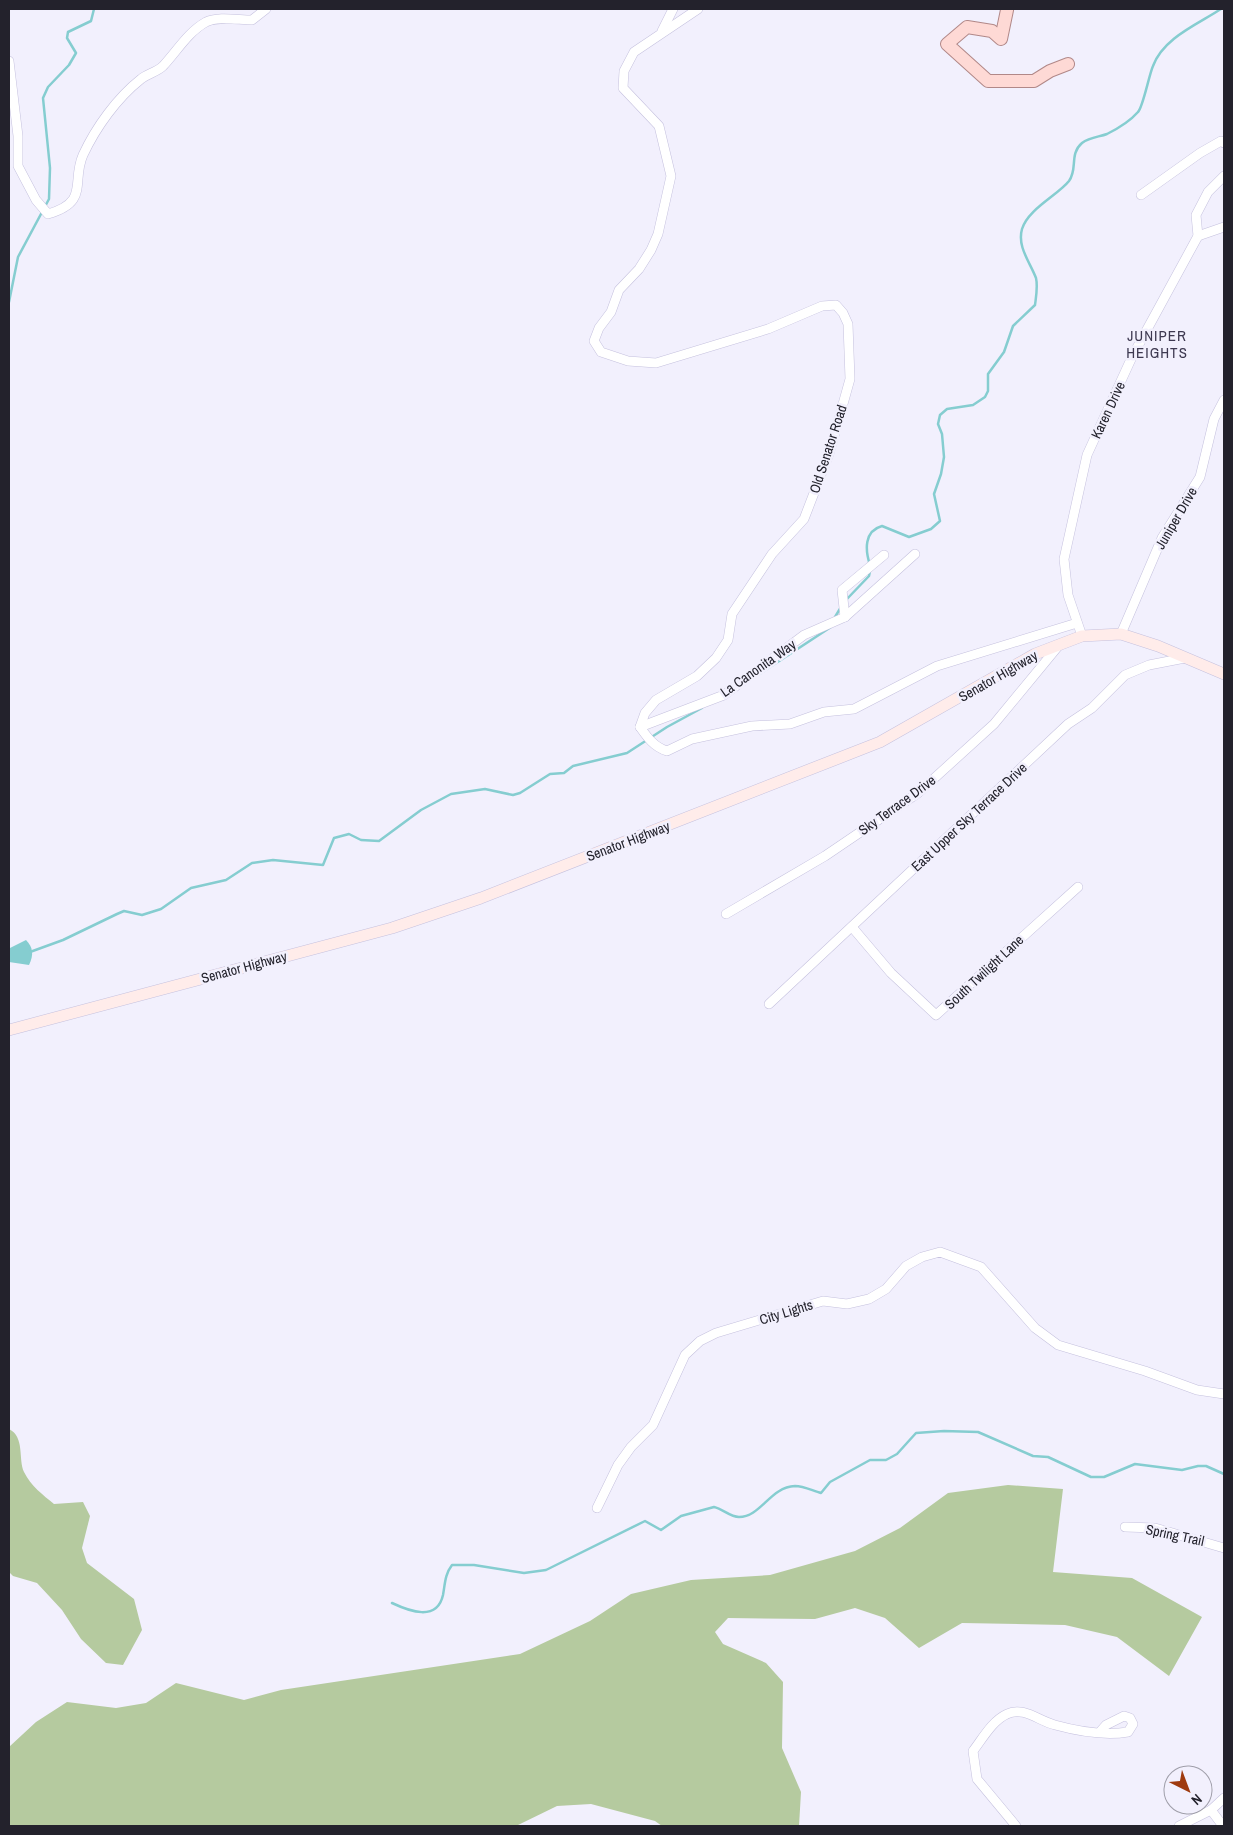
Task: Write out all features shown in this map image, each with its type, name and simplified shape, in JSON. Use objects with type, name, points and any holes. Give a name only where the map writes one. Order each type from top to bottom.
[{"type":"main road","points":[[1007,10],[1001,39],[992,31],[967,27],[947,44],[988,81],[1034,82],[1050,71],[1068,64]]},
{"type":"street","points":[[9,61],[18,136],[18,166],[36,200],[48,214],[63,210],[78,191],[82,157],[108,113],[141,79],[162,68],[185,40],[207,22],[222,19],[252,20],[266,9]]},
{"type":"street","points":[[661,34],[673,9]]},
{"type":"street","name":"Old Senator Road","points":[[640,727],[645,713],[656,700],[697,676],[716,658],[728,640],[732,614],[772,554],[804,519],[829,454],[850,379],[848,324],[843,313],[836,305],[822,306],[768,329],[656,364],[628,361],[601,352],[594,341],[599,328],[611,312],[619,290],[639,269],[658,234],[671,176],[659,126],[623,88],[624,71],[634,52],[698,9]]},
{"type":"street","points":[[1142,195],[1200,153],[1221,141],[1224,142]]},
{"type":"street","name":"Karen Drive","points":[[1082,636],[1068,595],[1064,559],[1087,455],[1132,357],[1198,236],[1196,215],[1208,192],[1224,176]]},
{"type":"street","points":[[1198,236],[1224,227]]},
{"type":"street","name":"Juniper Drive","points":[[1121,634],[1162,538],[1200,477],[1214,419],[1224,400]]},
{"type":"street","name":"La Canonita Way","points":[[640,727],[724,695],[804,635],[845,617],[915,554]]},
{"type":"street","points":[[845,617],[842,590],[884,555]]},
{"type":"street","points":[[640,727],[649,739],[667,751],[692,739],[752,726],[790,724],[824,712],[854,709],[937,666],[1077,623]]},
{"type":"street","name":"Senator Highway","points":[[9,1030],[392,928],[481,898],[880,742],[1035,654],[1062,642],[1082,636],[1121,634],[1224,674]]},
{"type":"street","name":"Sky Terrace Drive","points":[[726,914],[826,856],[918,793],[994,724],[1062,642]]},
{"type":"street","name":"East Upper Sky Terrace Drive","points":[[769,1004],[1068,724],[1092,708],[1125,675],[1149,665],[1185,658]]},
{"type":"street","name":"South Twilight Lane","points":[[852,927],[891,972],[936,1015],[1078,888]]},
{"type":"street","name":"City Lights","points":[[597,1508],[618,1465],[631,1447],[653,1425],[685,1355],[700,1341],[716,1333],[823,1301],[847,1304],[869,1299],[886,1289],[906,1266],[922,1257],[940,1252],[981,1267],[1035,1328],[1058,1345],[1145,1371],[1198,1390],[1224,1394]]},
{"type":"street","name":"Spring Trail","points":[[1125,1527],[1155,1528],[1224,1548]]},
{"type":"street","points":[[1016,1826],[977,1779],[973,1751],[996,1720],[1008,1713],[1020,1711],[1054,1725],[1099,1733]]},
{"type":"street","points":[[1213,1808],[1224,1798]]},
{"type":"street","points":[[1213,1813],[1223,1826]]},
{"type":"street","points":[[1180,1826],[1201,1815]]},
{"type":"green space","points":[[9,1429],[17,1437],[24,1472],[38,1490],[54,1504],[83,1502],[90,1516],[82,1548],[87,1563],[134,1599],[142,1630],[123,1665],[106,1663],[81,1639],[62,1610],[37,1583],[13,1576],[9,1572]]},
{"type":"green space","points":[[1008,1485],[1063,1489],[1053,1572],[1132,1578],[1202,1617],[1169,1676],[1117,1637],[1065,1625],[962,1623],[919,1648],[885,1618],[855,1608],[815,1619],[728,1618],[715,1632],[723,1644],[766,1663],[783,1682],[782,1748],[801,1792],[799,1826],[662,1826],[655,1821],[591,1804],[557,1806],[516,1826],[9,1826],[9,1747],[36,1722],[67,1702],[116,1708],[146,1703],[176,1683],[244,1700],[281,1690],[520,1654],[590,1621],[631,1594],[691,1580],[770,1575],[855,1551],[900,1528],[948,1493]]},
{"type":"water","points":[[26,940],[32,951],[29,965],[9,962],[10,948]]},
{"type":"waterway","points":[[9,302],[18,257],[49,199],[50,168],[43,98],[48,87],[69,65],[76,53],[67,38],[68,32],[91,21],[94,9]]},
{"type":"waterway","points":[[870,565],[867,542],[876,528],[882,526],[909,537],[931,529],[940,521],[934,494],[941,474],[944,457],[942,434],[938,424],[940,415],[947,409],[973,405],[985,397],[988,391],[988,374],[1004,352],[1013,326],[1035,305],[1036,278],[1021,242],[1022,229],[1025,222],[1030,215],[1069,181],[1073,172],[1076,152],[1082,143],[1088,139],[1111,132],[1138,112],[1153,66],[1165,47],[1182,33],[1221,9]]},
{"type":"waterway","points":[[846,600],[869,576],[870,571]]},
{"type":"waterway","points":[[835,617],[841,607]]},
{"type":"waterway","points":[[758,675],[831,627]]},
{"type":"waterway","points":[[30,952],[63,940],[124,911],[142,915],[161,909],[191,888],[226,880],[252,863],[273,860],[323,865],[334,838],[349,834],[361,840],[379,841],[421,810],[451,794],[485,789],[513,795],[520,793],[550,774],[564,773],[573,766],[627,753],[667,727],[702,708]]},
{"type":"waterway","points":[[392,1603],[414,1611],[429,1612],[435,1609],[440,1603],[452,1565],[474,1565],[524,1573],[546,1570],[645,1521],[661,1530],[681,1516],[714,1507],[736,1517],[747,1516],[772,1496],[786,1488],[798,1486],[821,1493],[830,1482],[870,1460],[886,1460],[897,1454],[916,1433],[944,1431],[978,1432],[1033,1456],[1048,1457],[1091,1477],[1104,1477],[1135,1464],[1182,1470],[1206,1466],[1224,1474]]},
{"type":"district","name":"JUNIPER HEIGHTS","points":[[1157,344]]}]
